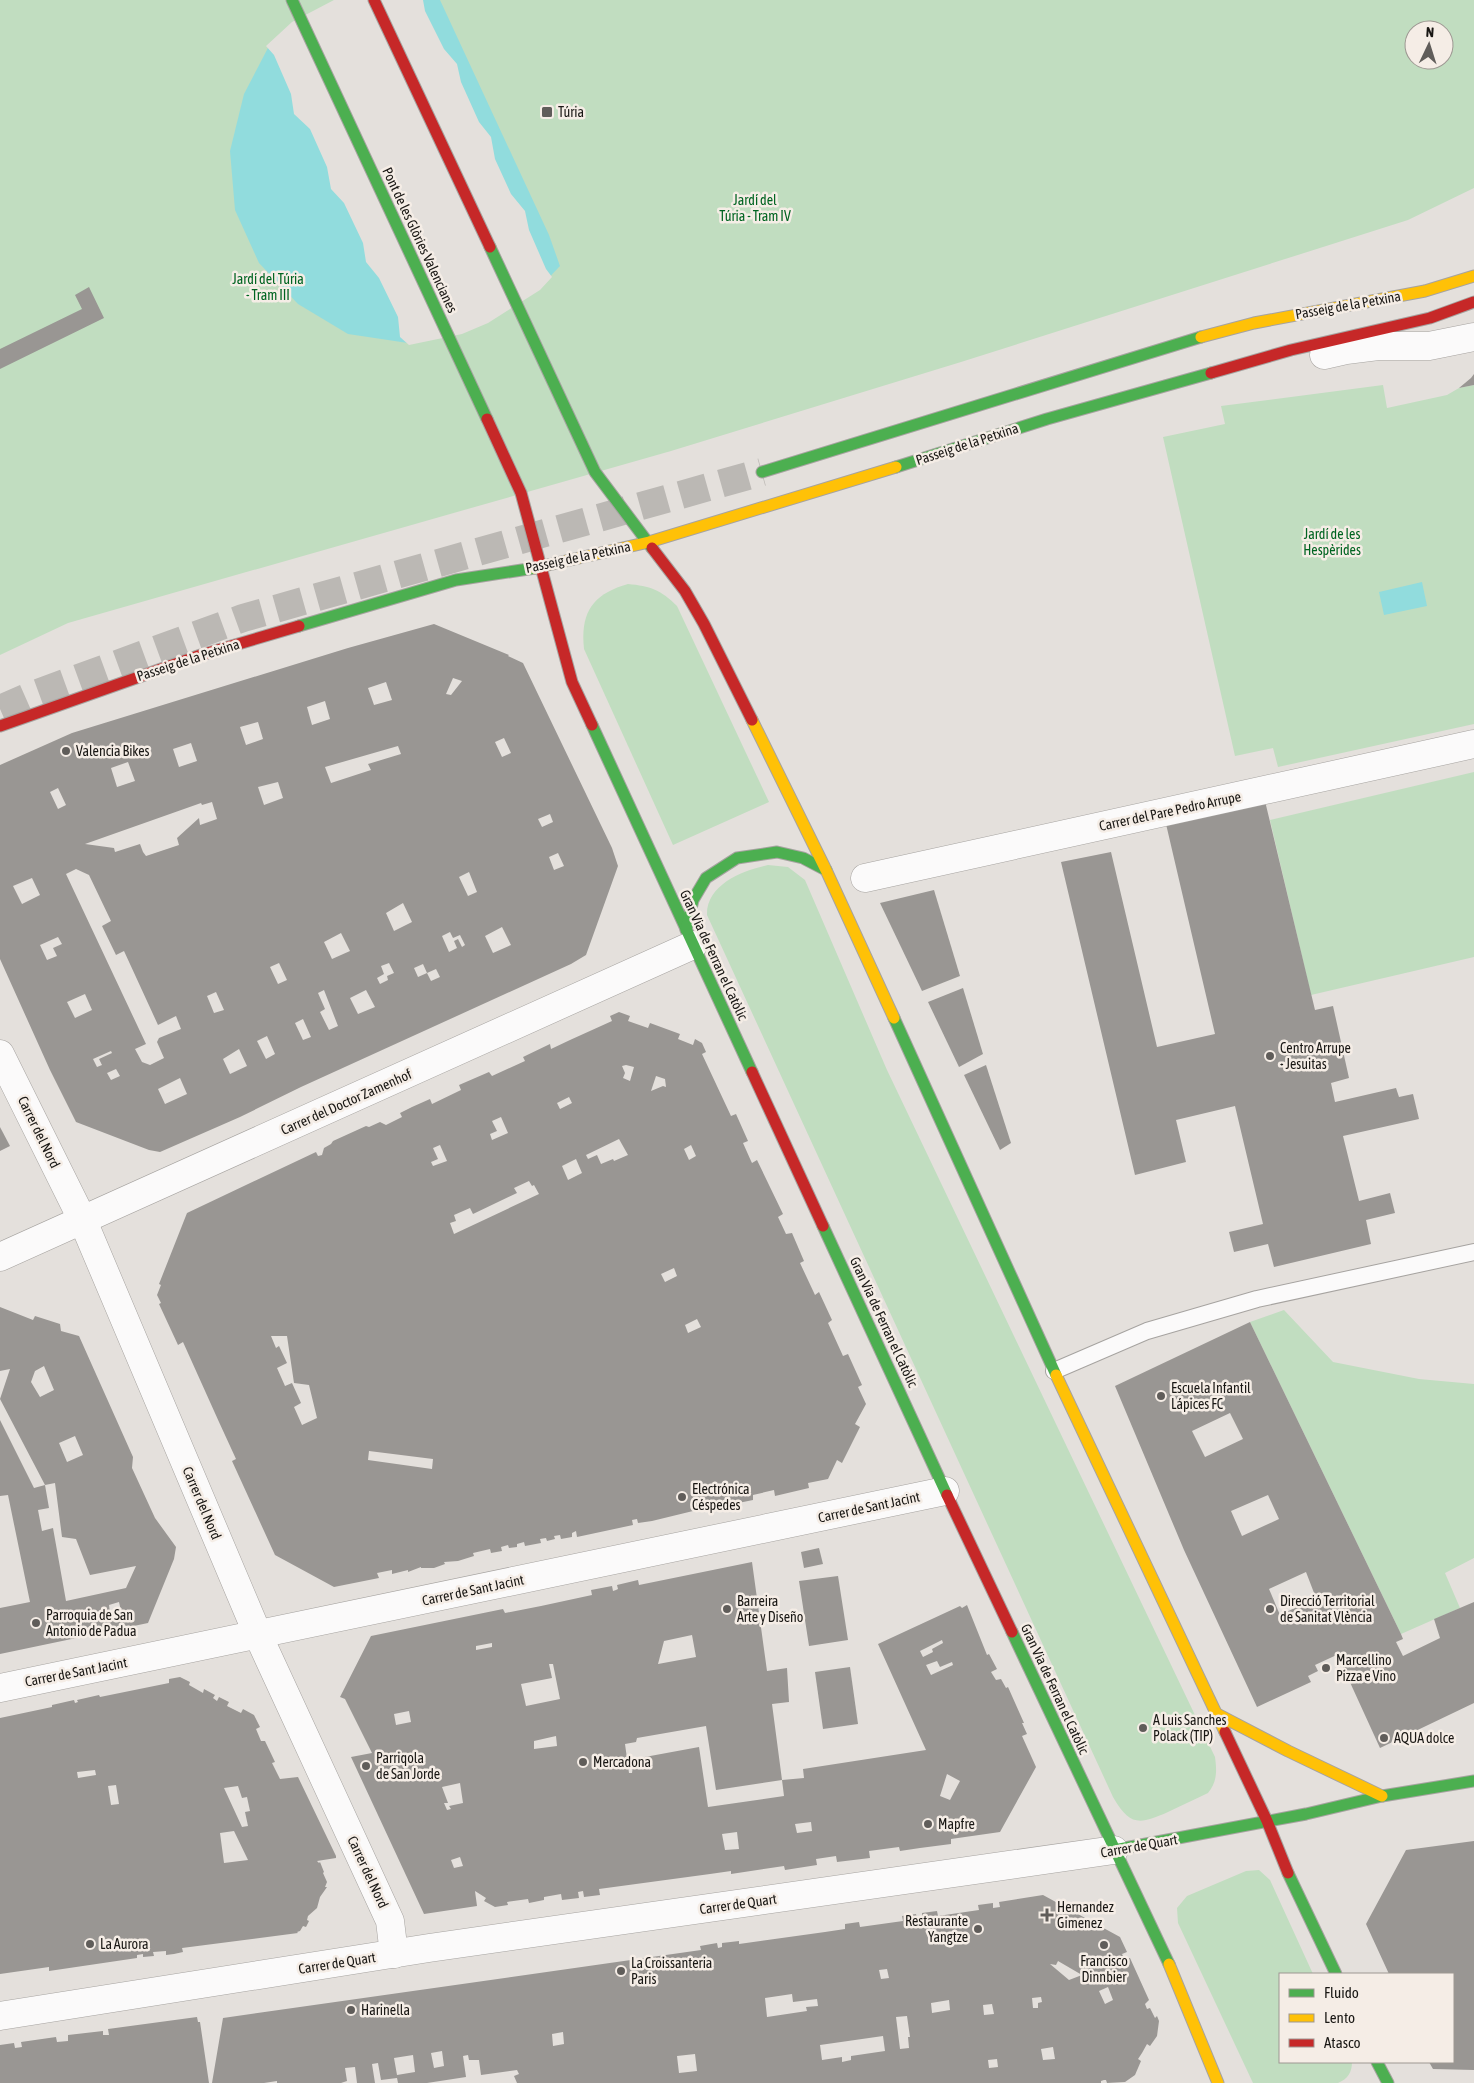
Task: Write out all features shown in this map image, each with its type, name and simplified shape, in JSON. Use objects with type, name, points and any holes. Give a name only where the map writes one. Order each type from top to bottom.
[{"type":"main road","name":"Pont de les Glòries Valencianes","points":[[292,0],[521,493],[541,567]]},
{"type":"main road","points":[[374,0],[595,472],[685,591],[704,624],[826,870],[1054,1371],[1217,1714],[1267,1821],[1295,1890],[1336,1973]]},
{"type":"main road","name":"Passeig de la Petxina","points":[[762,472],[1204,336],[1254,323],[1425,291],[1474,276]]},
{"type":"main road","name":"Passeig de la Petxina","points":[[0,726],[201,655],[456,580],[541,567],[649,542],[755,511],[1047,418],[1290,350],[1430,318],[1474,302]]},
{"type":"main road","name":"Gran Via de Ferran el Catòlic","points":[[541,567],[572,682],[945,1491],[1172,1970],[1218,2083]]},
{"type":"main road","points":[[689,938],[693,900],[706,878],[737,858],[777,852],[803,858],[826,870]]},
{"type":"main road","points":[[1217,1714],[1288,1751],[1382,1796]]},
{"type":"main road","name":"Carrer de Quart","points":[[1114,1850],[1267,1821],[1382,1796],[1474,1781]]},
{"type":"main road","points":[[1378,2063],[1388,2083]]},
{"type":"street","name":"Passeig de la Petxina","points":[[1158,388],[1346,350],[1378,346],[1429,346],[1474,337]]},
{"type":"street","name":"Carrer del Pare Pedro Arrupe","points":[[865,878],[1474,744]]},
{"type":"street","name":"Carrer del Doctor Zamenhof","points":[[0,1257],[83,1221],[689,938]]},
{"type":"street","name":"Carrer del Nord","points":[[0,1054],[83,1221],[258,1635],[390,1920],[394,1954]]},
{"type":"street","name":"Carrer de Sant Jacint","points":[[0,1688],[945,1491]]},
{"type":"street","name":"Carrer de Quart","points":[[0,2016],[394,1954],[1114,1850]]},
{"type":"lane","points":[[1054,1371],[1147,1331],[1257,1299],[1474,1252]]},
{"type":"green space","points":[[0,0],[1474,0],[1474,188],[1408,220],[961,362],[671,451],[68,623],[0,655]]},
{"type":"green space","name":"Jardí de les Hespèrides","points":[[1383,385],[1387,408],[1447,395],[1459,388],[1474,385],[1474,724],[1278,767],[1273,748],[1235,756],[1163,437],[1225,424],[1221,406]]},
{"type":"green space","points":[[628,584],[655,590],[666,596],[677,606],[769,802],[673,845],[584,649],[584,625],[591,606],[606,593]]},
{"type":"green space","points":[[1474,772],[1474,957],[1311,995],[1270,820]]},
{"type":"green space","points":[[768,865],[788,867],[805,880],[887,1070],[1215,1757],[1216,1776],[1208,1793],[1158,1816],[1142,1821],[1130,1818],[1119,1807],[1113,1797],[707,915],[708,904],[713,895],[728,880]]},
{"type":"green space","points":[[1284,1310],[1333,1362],[1419,1379],[1474,1384],[1474,1558],[1445,1573],[1460,1608],[1401,1634],[1250,1322]]},
{"type":"green space","points":[[1259,1870],[1270,1880],[1313,1973],[1279,1973],[1279,2063],[1352,2063],[1349,2075],[1338,2083],[1253,2083],[1178,1923],[1177,1908],[1187,1896],[1246,1871]]},
{"type":"water","points":[[340,0],[440,0],[549,235],[560,266],[539,288],[408,343],[348,334],[298,304],[259,263],[235,210],[230,151],[244,94],[270,44]]},
{"type":"water","points":[[1422,582],[1427,606],[1384,615],[1379,592]]},
{"type":"pier","points":[[334,0],[423,0],[425,11],[444,49],[457,64],[461,82],[479,122],[491,137],[495,159],[511,194],[525,211],[529,230],[546,269],[552,277],[540,290],[488,323],[462,334],[409,345],[400,337],[398,317],[379,278],[366,262],[363,243],[344,203],[331,189],[327,167],[310,129],[294,114],[291,94],[274,55],[266,46],[292,22]]},
{"type":"building","points":[[89,287],[104,318],[0,369],[0,349],[82,309],[75,295]]},
{"type":"building","points":[[1474,374],[1474,385],[1459,388],[1471,378]]},
{"type":"building","points":[[434,624],[509,655],[523,663],[612,848],[618,866],[586,955],[571,964],[160,1152],[149,1150],[76,1122],[50,1070],[0,959],[0,765],[72,733],[348,648]],"holes":[[[453,678],[462,681],[451,695],[446,694]],[[386,682],[392,700],[374,705],[368,688]],[[325,701],[330,719],[312,725],[307,707]],[[258,722],[263,739],[246,745],[240,727]],[[504,738],[511,753],[502,757],[495,742]],[[191,743],[197,761],[179,767],[173,749]],[[398,746],[401,754],[368,764],[371,770],[331,783],[325,767]],[[128,762],[135,781],[117,787],[111,768]],[[278,782],[283,798],[264,805],[258,787]],[[58,788],[66,805],[58,809],[50,792]],[[212,802],[217,819],[200,825],[199,818],[177,838],[179,845],[146,856],[140,844],[115,852],[114,848],[85,844],[201,803],[202,805]],[[550,814],[553,822],[542,827],[538,819]],[[558,853],[564,866],[554,870],[549,857]],[[76,869],[89,875],[111,921],[102,926],[116,955],[124,951],[158,1025],[176,1016],[181,1029],[159,1038],[157,1042],[164,1058],[150,1065],[142,1062],[135,1049],[146,1044],[66,874]],[[469,872],[477,892],[468,896],[459,877]],[[32,878],[40,895],[22,904],[13,886]],[[403,903],[412,922],[394,931],[386,913]],[[502,927],[511,945],[493,953],[485,936]],[[450,932],[453,938],[460,935],[465,945],[462,947],[458,939],[454,941],[457,948],[449,952],[442,936]],[[341,933],[350,951],[332,959],[324,942]],[[58,937],[62,944],[53,948],[57,956],[47,960],[40,945]],[[279,963],[287,980],[278,984],[270,967]],[[389,963],[394,973],[387,976],[388,980],[380,984],[377,978],[384,974],[381,966]],[[423,964],[427,973],[418,977],[414,968]],[[436,969],[440,977],[431,981],[427,973]],[[324,990],[338,1026],[329,1030],[320,1012],[325,1009],[318,993]],[[366,990],[375,1007],[358,1014],[350,998]],[[216,992],[224,1010],[214,1013],[207,996]],[[85,994],[92,1010],[75,1018],[67,1002]],[[303,1019],[311,1037],[303,1040],[295,1023]],[[267,1036],[275,1054],[266,1059],[257,1041]],[[239,1049],[247,1066],[230,1074],[223,1059]],[[111,1051],[112,1053],[99,1059],[102,1065],[97,1067],[93,1059]],[[116,1069],[120,1076],[111,1080],[107,1073]],[[180,1078],[187,1094],[165,1104],[158,1089]]]},
{"type":"building","points":[[1265,801],[1315,1010],[1333,1006],[1349,1078],[1331,1083],[1335,1102],[1396,1088],[1399,1097],[1413,1094],[1419,1119],[1343,1136],[1359,1201],[1390,1193],[1395,1213],[1366,1220],[1371,1244],[1274,1267],[1268,1244],[1234,1252],[1229,1232],[1263,1224],[1235,1106],[1176,1120],[1186,1162],[1135,1175],[1061,862],[1111,852],[1157,1047],[1215,1034],[1166,824]]},
{"type":"building","points":[[934,890],[960,976],[922,991],[880,903]]},
{"type":"building","points":[[963,988],[983,1054],[959,1067],[928,1002]]},
{"type":"building","points":[[619,1012],[630,1016],[628,1021],[648,1028],[650,1023],[680,1034],[678,1039],[693,1045],[695,1039],[702,1043],[706,1052],[702,1054],[731,1116],[736,1114],[748,1141],[743,1143],[751,1161],[752,1163],[757,1160],[783,1214],[778,1217],[786,1234],[792,1233],[804,1261],[800,1263],[815,1295],[819,1292],[832,1320],[828,1323],[843,1356],[848,1354],[862,1385],[858,1387],[866,1404],[855,1424],[860,1427],[842,1463],[837,1460],[828,1479],[808,1483],[809,1488],[775,1496],[774,1490],[753,1495],[753,1500],[699,1511],[699,1506],[692,1508],[693,1511],[652,1521],[638,1523],[637,1519],[632,1520],[633,1525],[577,1537],[576,1531],[572,1533],[572,1537],[561,1539],[560,1535],[554,1536],[555,1539],[547,1541],[546,1538],[540,1539],[541,1543],[525,1546],[524,1542],[517,1544],[517,1547],[509,1548],[508,1545],[501,1547],[502,1551],[491,1553],[490,1549],[473,1553],[474,1556],[458,1561],[444,1562],[445,1564],[434,1568],[421,1567],[408,1572],[408,1570],[392,1574],[392,1570],[377,1573],[379,1578],[334,1587],[275,1555],[232,1461],[236,1459],[183,1342],[178,1345],[159,1304],[161,1303],[157,1295],[161,1285],[159,1284],[187,1213],[316,1152],[318,1156],[322,1155],[324,1148],[333,1141],[366,1126],[369,1127],[380,1122],[386,1125],[402,1117],[400,1113],[412,1107],[430,1099],[432,1104],[461,1090],[459,1085],[489,1072],[492,1076],[525,1061],[523,1057],[550,1044],[551,1049],[612,1021],[610,1016]],"holes":[[[622,1066],[634,1067],[630,1081],[623,1078],[625,1073]],[[656,1076],[665,1079],[666,1087],[663,1086],[651,1091]],[[569,1097],[572,1103],[560,1109],[557,1103]],[[501,1117],[508,1133],[492,1140],[490,1134],[497,1131],[492,1121]],[[619,1139],[628,1155],[601,1164],[597,1155],[588,1159],[586,1155]],[[440,1145],[447,1161],[433,1166],[431,1162],[438,1159],[433,1148]],[[691,1145],[696,1156],[689,1160],[684,1149]],[[576,1159],[582,1173],[568,1180],[562,1166]],[[529,1181],[532,1186],[534,1185],[539,1194],[454,1234],[450,1223],[456,1221],[454,1215],[470,1208],[473,1214],[517,1193],[514,1188]],[[674,1268],[677,1276],[665,1282],[661,1274]],[[697,1319],[701,1327],[688,1333],[685,1325]],[[271,1336],[287,1336],[294,1383],[309,1385],[317,1418],[302,1425],[294,1407],[301,1403],[292,1383],[285,1386],[277,1368],[287,1363],[279,1346],[276,1348]],[[369,1451],[433,1459],[432,1469],[368,1460]]]},
{"type":"building","points":[[986,1065],[1011,1143],[1000,1150],[964,1075]]},
{"type":"building","points":[[0,1127],[10,1146],[0,1151]]},
{"type":"building","points":[[0,1307],[33,1320],[35,1316],[60,1324],[61,1331],[79,1336],[133,1457],[132,1468],[155,1518],[176,1547],[174,1559],[148,1623],[0,1654],[0,1608],[30,1602],[8,1495],[0,1496],[0,1420],[34,1488],[45,1485],[0,1399],[10,1369],[0,1371]],"holes":[[[44,1366],[54,1390],[40,1397],[31,1382],[35,1371]],[[75,1436],[83,1455],[67,1462],[59,1443]],[[55,1483],[62,1537],[76,1539],[90,1575],[136,1566],[126,1588],[66,1601],[53,1528],[42,1531],[38,1510],[49,1508],[45,1485]],[[119,1602],[121,1611],[110,1613],[109,1605]]]},
{"type":"building","points":[[1250,1322],[1401,1634],[1403,1639],[1396,1642],[1403,1656],[1440,1638],[1434,1619],[1474,1602],[1474,1703],[1380,1748],[1343,1667],[1348,1664],[1343,1652],[1315,1665],[1318,1671],[1308,1676],[1311,1682],[1257,1707],[1184,1550],[1115,1386]],"holes":[[[1230,1413],[1243,1439],[1205,1457],[1192,1431]],[[1268,1495],[1279,1519],[1242,1536],[1231,1511]],[[1306,1572],[1316,1598],[1280,1615],[1269,1589]]]},
{"type":"building","points":[[819,1548],[823,1564],[804,1568],[801,1552]]},
{"type":"building","points":[[752,1562],[767,1671],[787,1668],[789,1702],[772,1704],[782,1780],[804,1778],[803,1769],[926,1750],[878,1644],[960,1606],[962,1608],[967,1605],[987,1655],[989,1654],[997,1669],[991,1672],[996,1680],[1001,1679],[1006,1688],[1008,1687],[1024,1723],[1022,1723],[1027,1734],[1022,1736],[1036,1767],[1000,1832],[951,1839],[951,1844],[900,1851],[899,1847],[869,1851],[870,1858],[837,1862],[836,1856],[816,1859],[817,1865],[785,1870],[784,1866],[731,1874],[731,1871],[599,1889],[600,1895],[584,1897],[583,1891],[578,1892],[579,1898],[562,1900],[561,1894],[544,1897],[544,1900],[529,1903],[528,1899],[507,1902],[508,1905],[495,1907],[484,1901],[486,1898],[475,1891],[477,1906],[424,1914],[351,1757],[372,1753],[345,1699],[340,1697],[371,1636],[503,1609],[505,1613],[541,1606],[592,1595],[591,1590],[612,1586],[613,1591],[618,1589],[617,1585],[638,1580],[639,1585]],"holes":[[[692,1635],[696,1657],[658,1664],[664,1641]],[[942,1640],[943,1643],[932,1649],[933,1652],[923,1657],[920,1651]],[[492,1643],[492,1647],[476,1650],[476,1646]],[[937,1661],[940,1667],[952,1662],[953,1665],[931,1675],[926,1665]],[[549,1664],[553,1664],[560,1699],[526,1706],[521,1684],[552,1678]],[[409,1711],[411,1722],[396,1725],[394,1714]],[[706,1726],[716,1790],[782,1780],[784,1796],[708,1807],[699,1747],[634,1759],[632,1773],[629,1773],[625,1744],[636,1742],[637,1738]],[[556,1736],[557,1746],[534,1749],[534,1741]],[[947,1774],[960,1781],[950,1800],[940,1796]],[[460,1783],[463,1803],[449,1806],[451,1809],[447,1810],[444,1803],[448,1803],[442,1787]],[[811,1822],[812,1831],[797,1833],[795,1824]],[[737,1832],[739,1849],[725,1850],[722,1834]],[[460,1857],[463,1866],[454,1868],[451,1860]]]},
{"type":"building","points":[[838,1576],[848,1640],[809,1646],[799,1581]]},
{"type":"building","points":[[850,1667],[858,1724],[823,1729],[815,1672]]},
{"type":"building","points":[[180,1677],[190,1682],[189,1685],[203,1693],[204,1689],[215,1695],[213,1698],[217,1701],[219,1697],[229,1702],[227,1706],[241,1713],[243,1709],[254,1715],[260,1727],[256,1729],[261,1741],[265,1741],[275,1762],[272,1763],[280,1779],[298,1777],[336,1856],[336,1858],[317,1861],[320,1862],[324,1872],[327,1882],[325,1887],[327,1887],[320,1897],[317,1908],[308,1916],[307,1920],[309,1921],[306,1927],[303,1926],[298,1933],[182,1948],[183,1952],[174,1954],[166,1955],[166,1951],[153,1952],[154,1956],[143,1957],[143,1954],[137,1955],[137,1958],[49,1971],[49,1967],[0,1974],[0,1718],[52,1707],[52,1705],[74,1700],[75,1703],[78,1702],[77,1700],[99,1695],[100,1697],[169,1683],[169,1679]],"holes":[[[95,1770],[96,1775],[78,1778],[77,1772]],[[116,1785],[119,1804],[111,1805],[108,1786]],[[238,1786],[242,1798],[247,1797],[250,1811],[245,1812],[248,1826],[242,1827],[224,1788]],[[234,1831],[248,1860],[224,1863],[220,1833]]]},
{"type":"building","points":[[1474,1841],[1474,2070],[1433,2069],[1430,2063],[1454,2063],[1454,1973],[1389,1973],[1366,1924],[1406,1850]]},
{"type":"building","points":[[1043,1895],[1120,1937],[1127,1952],[1122,1954],[1124,1958],[1130,1958],[1149,2000],[1145,2004],[1147,2009],[1150,2008],[1155,2018],[1157,2016],[1159,2021],[1157,2036],[1150,2046],[1147,2044],[1138,2059],[1141,2061],[1135,2075],[1125,2082],[1107,2083],[1104,2080],[1101,2083],[517,2083],[514,2076],[519,2074],[517,2070],[481,2075],[479,2060],[469,2060],[468,2055],[463,2056],[466,2077],[427,2083],[398,2083],[397,2078],[381,2080],[378,2063],[372,2064],[375,2083],[357,2083],[355,2067],[345,2068],[347,2081],[341,2083],[277,2083],[277,2081],[264,2083],[212,2083],[223,2018],[701,1950],[700,1946],[717,1943],[718,1948],[722,1947],[722,1943],[739,1941],[739,1944],[845,1929],[845,1924],[859,1922],[860,1927],[903,1921],[902,1916],[916,1914],[917,1919],[922,1918],[922,1913],[937,1911],[938,1916],[979,1910],[978,1905],[993,1903],[993,1908],[1000,1907],[999,1902]],"holes":[[[1058,1961],[1082,1975],[1069,1980],[1050,1964],[1056,1965]],[[887,1969],[889,1978],[881,1979],[879,1970]],[[1108,1987],[1113,2000],[1105,2004],[1099,1991]],[[792,1994],[793,2002],[817,1999],[818,2006],[806,2007],[807,2011],[767,2017],[765,1998]],[[1041,1997],[1042,2002],[1038,2003],[1038,2008],[1033,2008],[1032,1998]],[[949,2000],[950,2010],[932,2013],[931,2003]],[[992,2004],[994,2014],[984,2015],[983,2005]],[[907,2016],[910,2037],[908,2037],[909,2048],[900,2049],[896,2017]],[[563,2032],[564,2044],[553,2046],[552,2034]],[[883,2036],[885,2051],[851,2056],[851,2060],[842,2062],[842,2057],[822,2060],[820,2045]],[[1053,2047],[1055,2059],[1043,2060],[1041,2049]],[[442,2051],[444,2066],[434,2068],[431,2053]],[[695,2054],[697,2071],[679,2073],[677,2056]],[[413,2055],[415,2072],[397,2075],[394,2058]],[[997,2059],[998,2067],[989,2068],[988,2060]]]},
{"type":"building","points":[[197,2017],[198,2022],[200,2022],[209,2083],[0,2083],[0,2045],[14,2043],[15,2048],[22,2047],[21,2042],[56,2037],[57,2042],[68,2041],[68,2035],[103,2031],[103,2035],[109,2035],[108,2029]]},
{"type":"tunnel","points":[[0,709],[32,695],[243,618],[762,472]]},
{"type":"traffic: fast","points":[[292,0],[487,419]]},
{"type":"traffic: fast","points":[[490,247],[595,472],[652,548]]},
{"type":"traffic: fast","points":[[762,472],[1201,337]]},
{"type":"traffic: fast","points":[[896,467],[1047,419],[1211,373]]},
{"type":"traffic: fast","points":[[299,626],[456,580],[535,568]]},
{"type":"traffic: fast","points":[[592,725],[752,1072]]},
{"type":"traffic: fast","points":[[686,930],[693,900],[706,878],[737,858],[777,852],[803,858],[826,870]]},
{"type":"traffic: fast","points":[[894,1018],[1056,1375]]},
{"type":"traffic: fast","points":[[823,1226],[947,1495]]},
{"type":"traffic: fast","points":[[1012,1632],[1169,1964]]},
{"type":"traffic: fast","points":[[1114,1850],[1306,1814],[1382,1796],[1474,1781]]},
{"type":"traffic: fast","points":[[1288,1873],[1336,1973]]},
{"type":"traffic: fast","points":[[1378,2063],[1388,2083]]},
{"type":"traffic: slow","points":[[1201,337],[1254,323],[1425,291],[1474,276]]},
{"type":"traffic: slow","points":[[535,568],[649,542],[896,467]]},
{"type":"traffic: slow","points":[[752,720],[826,870],[894,1018]]},
{"type":"traffic: slow","points":[[1056,1375],[1225,1732]]},
{"type":"traffic: slow","points":[[1217,1714],[1288,1751],[1382,1796]]},
{"type":"traffic: slow","points":[[1169,1964],[1218,2083]]},
{"type":"traffic: jam","points":[[374,0],[490,247]]},
{"type":"traffic: jam","points":[[1211,373],[1291,350],[1430,318],[1474,302]]},
{"type":"traffic: jam","points":[[487,419],[521,493],[572,682],[592,725]]},
{"type":"traffic: jam","points":[[652,548],[685,591],[704,624],[752,720]]},
{"type":"traffic: jam","points":[[0,726],[201,655],[299,626]]},
{"type":"traffic: jam","points":[[752,1072],[823,1226]]},
{"type":"traffic: jam","points":[[947,1495],[1012,1632]]},
{"type":"traffic: jam","points":[[1225,1732],[1267,1821],[1288,1873]]},
{"type":"place","name":"Túria","points":[[547,112]]},
{"type":"place","name":"Valencia Bikes","points":[[66,751]]},
{"type":"place","name":"Centro Arrupe - Jesuitas","points":[[1270,1056]]},
{"type":"place","name":"Escuela Infantil Lápices FC","points":[[1161,1396]]},
{"type":"place","name":"Electrónica Céspedes","points":[[682,1497]]},
{"type":"place","name":"Barreira Arte y Diseño","points":[[727,1609]]},
{"type":"place","name":"Direcció Territorial de Sanitat Vlència","points":[[1270,1609]]},
{"type":"place","name":"Parroquia de San Antonio de Padua","points":[[36,1623]]},
{"type":"place","name":"Marcellino Pizza e Vino","points":[[1326,1668]]},
{"type":"place","name":"A Luis Sanches Polack (TIP)","points":[[1143,1728]]},
{"type":"place","name":"AQUA dolce","points":[[1384,1738]]},
{"type":"place","name":"Mercadona","points":[[583,1762]]},
{"type":"place","name":"Parriqola de San Jorde","points":[[366,1766]]},
{"type":"place","name":"Mapfre","points":[[928,1824]]},
{"type":"place","name":"Hernandez Gimenez","points":[[1047,1915]]},
{"type":"place","name":"Restaurante Yangtze","points":[[978,1929]]},
{"type":"place","name":"La Aurora","points":[[90,1944]]},
{"type":"place","name":"Francisco Dinnbier","points":[[1104,1945]]},
{"type":"place","name":"La Croissanteria Paris","points":[[621,1971]]},
{"type":"place","name":"Harinella","points":[[351,2010]]},
{"type":"park label","name":"Jardí del Túria - Tram IV","points":[[755,208]]},
{"type":"park label","name":"Jardí del Túria - Tram III","points":[[268,288]]}]
